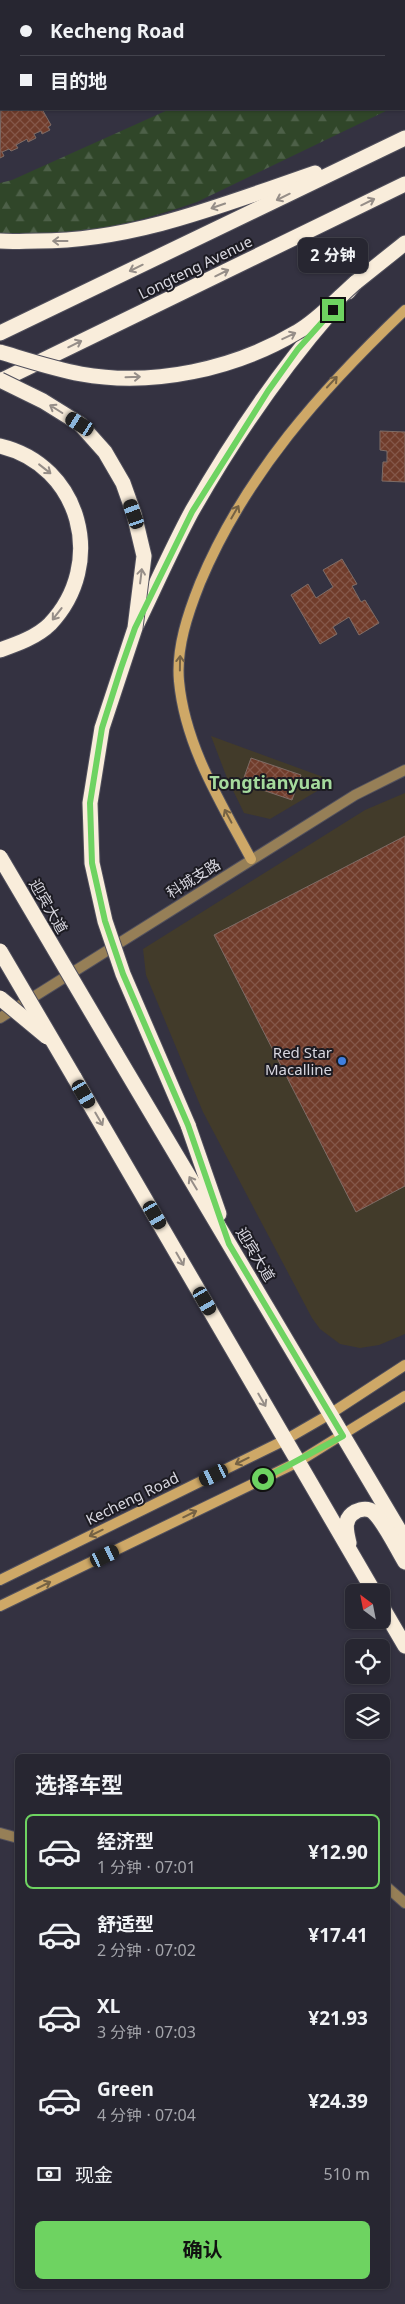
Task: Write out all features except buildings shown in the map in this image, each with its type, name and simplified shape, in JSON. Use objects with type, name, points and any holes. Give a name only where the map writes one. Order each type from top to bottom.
[{"type":"highway","name":"Longteng Avenue","points":[[0,334],[405,138]]},
{"type":"highway","points":[[0,240],[69,241],[132,231],[202,212],[380,151]]},
{"type":"highway","name":"Longteng Avenue","points":[[0,380],[405,184]]},
{"type":"highway","points":[[0,352],[81,374],[114,378],[202,371],[252,353],[298,332],[405,243]]},
{"type":"highway","points":[[229,1244],[188,1125],[123,974],[105,921],[92,863],[90,803],[102,728],[135,628],[192,512],[268,391],[298,349],[355,284]]},
{"type":"highway","points":[[0,380],[43,401],[80,424],[105,452],[123,483],[134,514],[144,556],[135,628]]},
{"type":"highway","points":[[0,650],[22,643],[49,625],[68,600],[77,576],[82,550],[79,524],[67,496],[50,473],[27,456],[1,446]]},
{"type":"highway","name":"迎宾大道","points":[[0,858],[405,1540]]},
{"type":"highway","points":[[0,951],[369,1584]]},
{"type":"highway","points":[[0,998],[55,1044]]},
{"type":"highway","points":[[352,1555],[347,1532],[347,1520],[354,1513],[365,1509],[370,1510],[377,1517],[405,1562]]},
{"type":"highway","points":[[390,1620],[405,1646]]},
{"type":"main road","points":[[250,859],[215,793],[192,736],[179,681],[180,654],[185,625],[208,564],[246,492],[276,450],[317,399],[360,352],[405,310]]},
{"type":"main road","name":"Kecheng Road","points":[[0,1580],[285,1440],[330,1414],[405,1365]]},
{"type":"main road","points":[[0,1606],[298,1462],[405,1396]]},
{"type":"street","name":"科城支路","points":[[0,1018],[250,859],[355,795],[405,770]]},
{"type":"street","points":[[0,1833],[15,1837]]},
{"type":"street","points":[[390,1890],[405,1902]]},
{"type":"shaded area","points":[[211,736],[334,781],[270,819],[244,813],[227,778]]},
{"type":"shaded area","points":[[405,793],[405,1334],[379,1345],[360,1348],[340,1344],[320,1329],[312,1318],[203,1112],[146,975],[143,949],[365,810]]},
{"type":"green space","points":[[168,110],[388,110],[197,202],[149,217],[100,229],[50,235],[0,233],[0,183],[12,180]]},
{"type":"place","name":"Red Star Macalline","points":[[342,1061]]},
{"type":"district","name":"Tongtianyuan","points":[[271,782]]},
{"type":"route","points":[[263,1479],[298,1462],[343,1436],[229,1244],[188,1125],[123,974],[105,921],[92,863],[90,803],[102,728],[135,628],[192,512],[268,391],[298,349],[333,310]]}]
